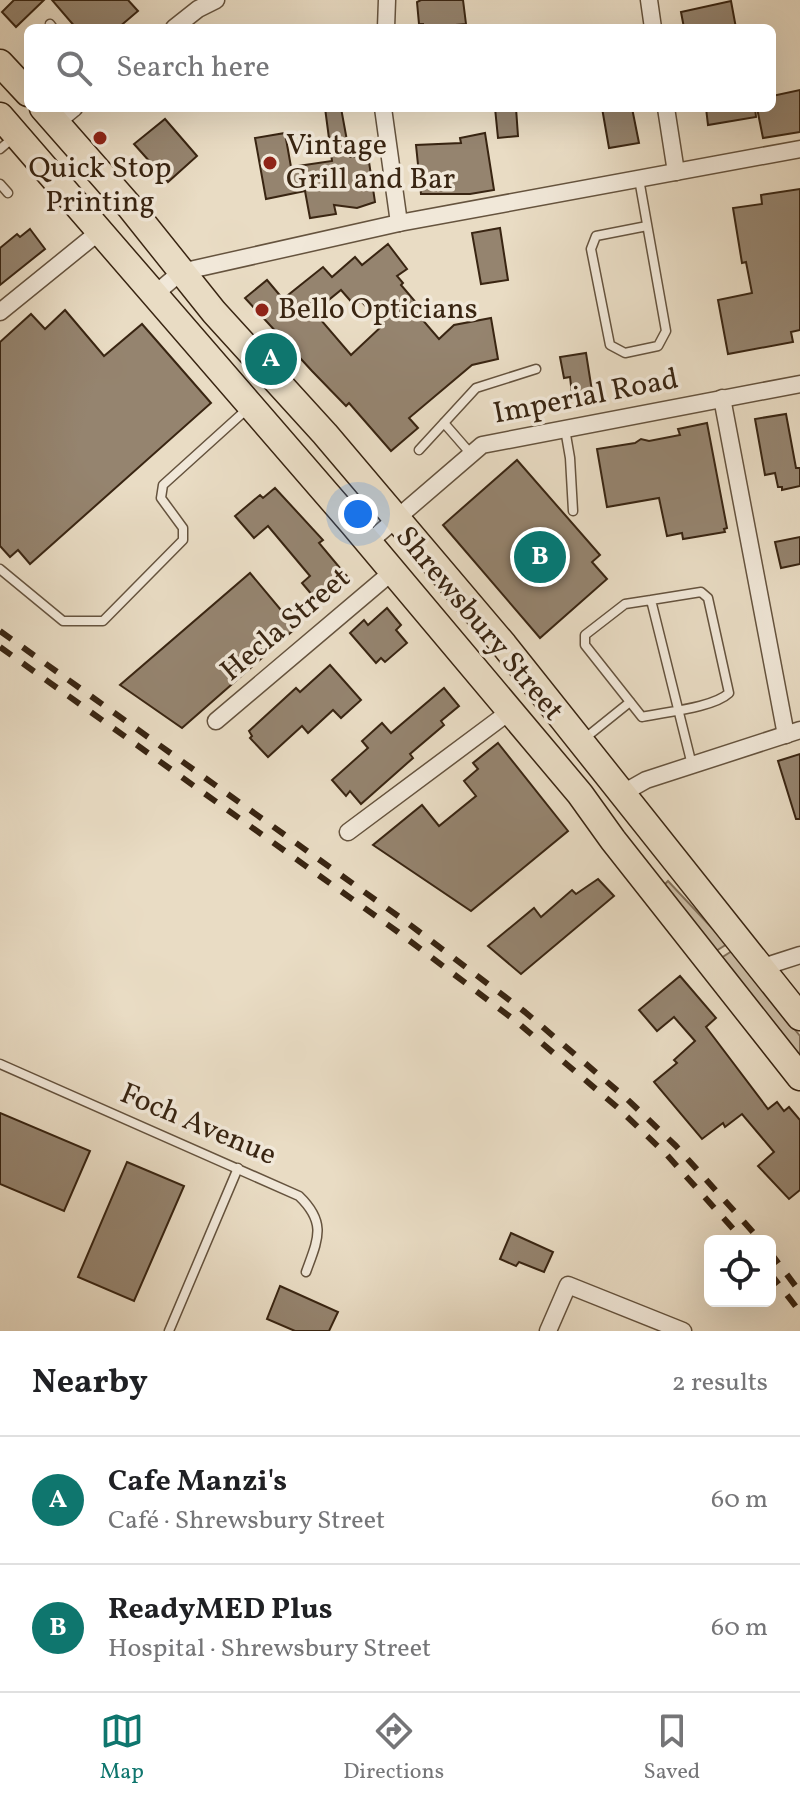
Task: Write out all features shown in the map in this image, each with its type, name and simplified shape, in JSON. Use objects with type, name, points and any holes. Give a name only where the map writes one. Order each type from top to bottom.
[{"type":"main road","points":[[0,63],[24,89]]},
{"type":"main road","name":"Shrewsbury Street","points":[[58,113],[181,272],[325,434],[504,645],[800,1017]]},
{"type":"main road","name":"Shrewsbury Street","points":[[5,133],[100,231],[368,543],[596,815],[800,1077]]},
{"type":"street","points":[[179,24],[216,0]]},
{"type":"street","points":[[386,24],[387,0]]},
{"type":"street","points":[[649,0],[652,24]]},
{"type":"street","points":[[384,112],[399,223]]},
{"type":"street","points":[[667,112],[676,172]]},
{"type":"street","points":[[155,294],[181,272],[399,223],[800,149]]},
{"type":"street","points":[[0,312],[100,231]]},
{"type":"street","name":"Imperial Road","points":[[368,543],[482,445],[800,384]]},
{"type":"street","points":[[623,793],[646,780],[793,732],[722,398]]},
{"type":"street","name":"Hecla Street","points":[[216,721],[392,572]]},
{"type":"street","points":[[348,832],[509,712]]},
{"type":"street","points":[[760,968],[800,955]]},
{"type":"street","points":[[548,1331],[568,1285],[683,1331]]},
{"type":"lane","points":[[639,179],[666,331],[658,346],[625,353],[610,345],[591,249],[596,236],[647,226]]},
{"type":"lane","points":[[0,184],[8,193]]},
{"type":"lane","points":[[419,450],[476,388],[536,369]]},
{"type":"lane","points":[[0,569],[63,621],[103,621],[183,540],[183,528],[161,498],[163,485],[250,407]]},
{"type":"lane","points":[[444,423],[472,454]]},
{"type":"lane","points":[[565,429],[573,511]]},
{"type":"lane","points":[[701,592],[708,598],[729,693],[723,699],[642,717],[585,645],[585,635],[625,604],[651,600],[701,592]]},
{"type":"lane","points":[[651,600],[692,765]]},
{"type":"lane","points":[[581,742],[630,702]]},
{"type":"lane","name":"Foch Avenue","points":[[0,1064],[299,1196],[312,1208],[318,1221],[319,1237],[306,1272]]},
{"type":"lane","points":[[169,1331],[238,1168]]},
{"type":"shaded area","points":[[668,881],[727,944],[716,951],[664,885]]},
{"type":"shaded area","points":[[732,951],[800,1036],[800,1056],[721,958]]},
{"type":"building","points":[[14,0],[44,0],[16,27],[2,12]]},
{"type":"building","points":[[52,0],[128,0],[138,11],[123,24],[73,24]]},
{"type":"building","points":[[463,0],[466,24],[419,24],[417,2]]},
{"type":"building","points":[[731,1],[735,24],[683,24],[681,12]]},
{"type":"building","points":[[800,90],[800,132],[763,138],[758,112],[776,112],[776,95]]},
{"type":"building","points":[[326,112],[342,112],[350,157],[368,155],[375,202],[357,208],[334,205],[336,214],[310,218],[305,191],[266,199],[255,138],[285,133],[291,167],[332,161]]},
{"type":"building","points":[[495,112],[516,112],[518,136],[498,138]]},
{"type":"building","points":[[603,112],[633,112],[639,143],[609,148]]},
{"type":"building","points":[[706,112],[755,112],[756,117],[708,125]]},
{"type":"building","points":[[165,119],[197,156],[168,182],[134,144]]},
{"type":"building","points":[[485,133],[494,190],[470,194],[421,194],[416,145],[461,143],[460,138]]},
{"type":"building","points":[[800,189],[800,330],[791,332],[793,342],[728,354],[718,300],[752,293],[746,262],[742,263],[733,208],[762,204],[761,195]]},
{"type":"building","points":[[500,228],[508,280],[481,284],[472,233]]},
{"type":"building","points":[[30,229],[45,249],[0,285],[0,248],[17,234],[20,237]]},
{"type":"building","points":[[388,244],[407,269],[397,276],[419,306],[414,310],[439,339],[454,325],[491,318],[498,359],[472,365],[409,418],[418,428],[391,451],[349,403],[346,406],[245,298],[267,280],[283,299],[323,267],[332,277],[355,257],[362,265]],"holes":[[[341,290],[355,306],[361,301],[383,325],[351,355],[314,312]]]},
{"type":"building","points":[[65,310],[104,356],[142,324],[211,403],[30,564],[18,550],[10,557],[0,546],[0,342],[31,314],[45,329]]},
{"type":"building","points":[[586,353],[592,391],[572,394],[570,377],[564,378],[560,357]]},
{"type":"building","points":[[786,414],[796,468],[800,468],[800,486],[782,490],[778,487],[775,473],[765,475],[755,419]]},
{"type":"building","points":[[707,423],[727,528],[725,532],[683,539],[682,533],[667,536],[659,498],[607,507],[597,449],[635,443],[641,439],[649,441],[680,435],[678,429]]},
{"type":"building","points":[[517,460],[600,555],[592,562],[607,579],[540,638],[443,525]]},
{"type":"building","points":[[275,488],[323,540],[319,543],[350,580],[338,591],[335,587],[318,602],[302,583],[310,576],[268,526],[254,538],[235,516],[260,495],[263,498]]},
{"type":"building","points":[[800,537],[800,564],[781,568],[775,542]]},
{"type":"building","points":[[250,573],[296,628],[182,728],[120,685]]},
{"type":"building","points":[[387,608],[401,625],[396,630],[407,643],[385,662],[381,658],[376,663],[350,633],[364,620],[368,625]]},
{"type":"building","points":[[330,665],[361,700],[341,718],[333,710],[308,733],[302,726],[268,757],[250,738],[249,731],[296,688],[300,692]]},
{"type":"building","points":[[444,688],[459,706],[441,721],[444,725],[410,754],[413,758],[361,804],[350,791],[346,796],[332,780],[368,748],[362,741],[382,723],[391,733]]},
{"type":"building","points":[[498,743],[568,831],[471,911],[373,845],[422,805],[439,826],[476,796],[464,781],[478,769],[473,763]]},
{"type":"building","points":[[800,754],[800,819],[796,819],[778,761]]},
{"type":"building","points":[[598,879],[614,896],[521,974],[488,946],[534,908],[541,917],[572,890],[576,894]]},
{"type":"building","points":[[680,976],[716,1018],[706,1027],[768,1109],[777,1102],[784,1111],[789,1107],[800,1120],[800,1190],[789,1199],[758,1166],[774,1152],[742,1114],[725,1127],[723,1123],[702,1139],[654,1082],[677,1063],[674,1060],[695,1041],[674,1017],[657,1031],[639,1010]]},
{"type":"building","points":[[0,1113],[90,1151],[64,1211],[0,1184]]},
{"type":"building","points":[[127,1162],[184,1186],[134,1301],[78,1277]]},
{"type":"building","points":[[511,1233],[553,1252],[544,1272],[519,1262],[516,1266],[500,1259]]},
{"type":"building","points":[[280,1286],[338,1312],[329,1331],[295,1331],[267,1319]]},
{"type":"railway","points":[[0,631],[405,921],[525,1012],[626,1098],[676,1146],[756,1235]]},
{"type":"railway","points":[[0,647],[398,932],[517,1022],[617,1107],[667,1155],[739,1235]]},
{"type":"railway","points":[[776,1260],[800,1292]]},
{"type":"railway","points":[[776,1281],[800,1312]]},
{"type":"place","name":"Quick Stop Printing","points":[[100,138]]},
{"type":"place","name":"Vintage Grill and Bar","points":[[270,163]]},
{"type":"place","name":"Bello Opticians","points":[[262,310]]},
{"type":"place","name":"Cafe Manzi's","points":[[271,359]]},
{"type":"place","name":"ReadyMED Plus","points":[[540,557]]}]
